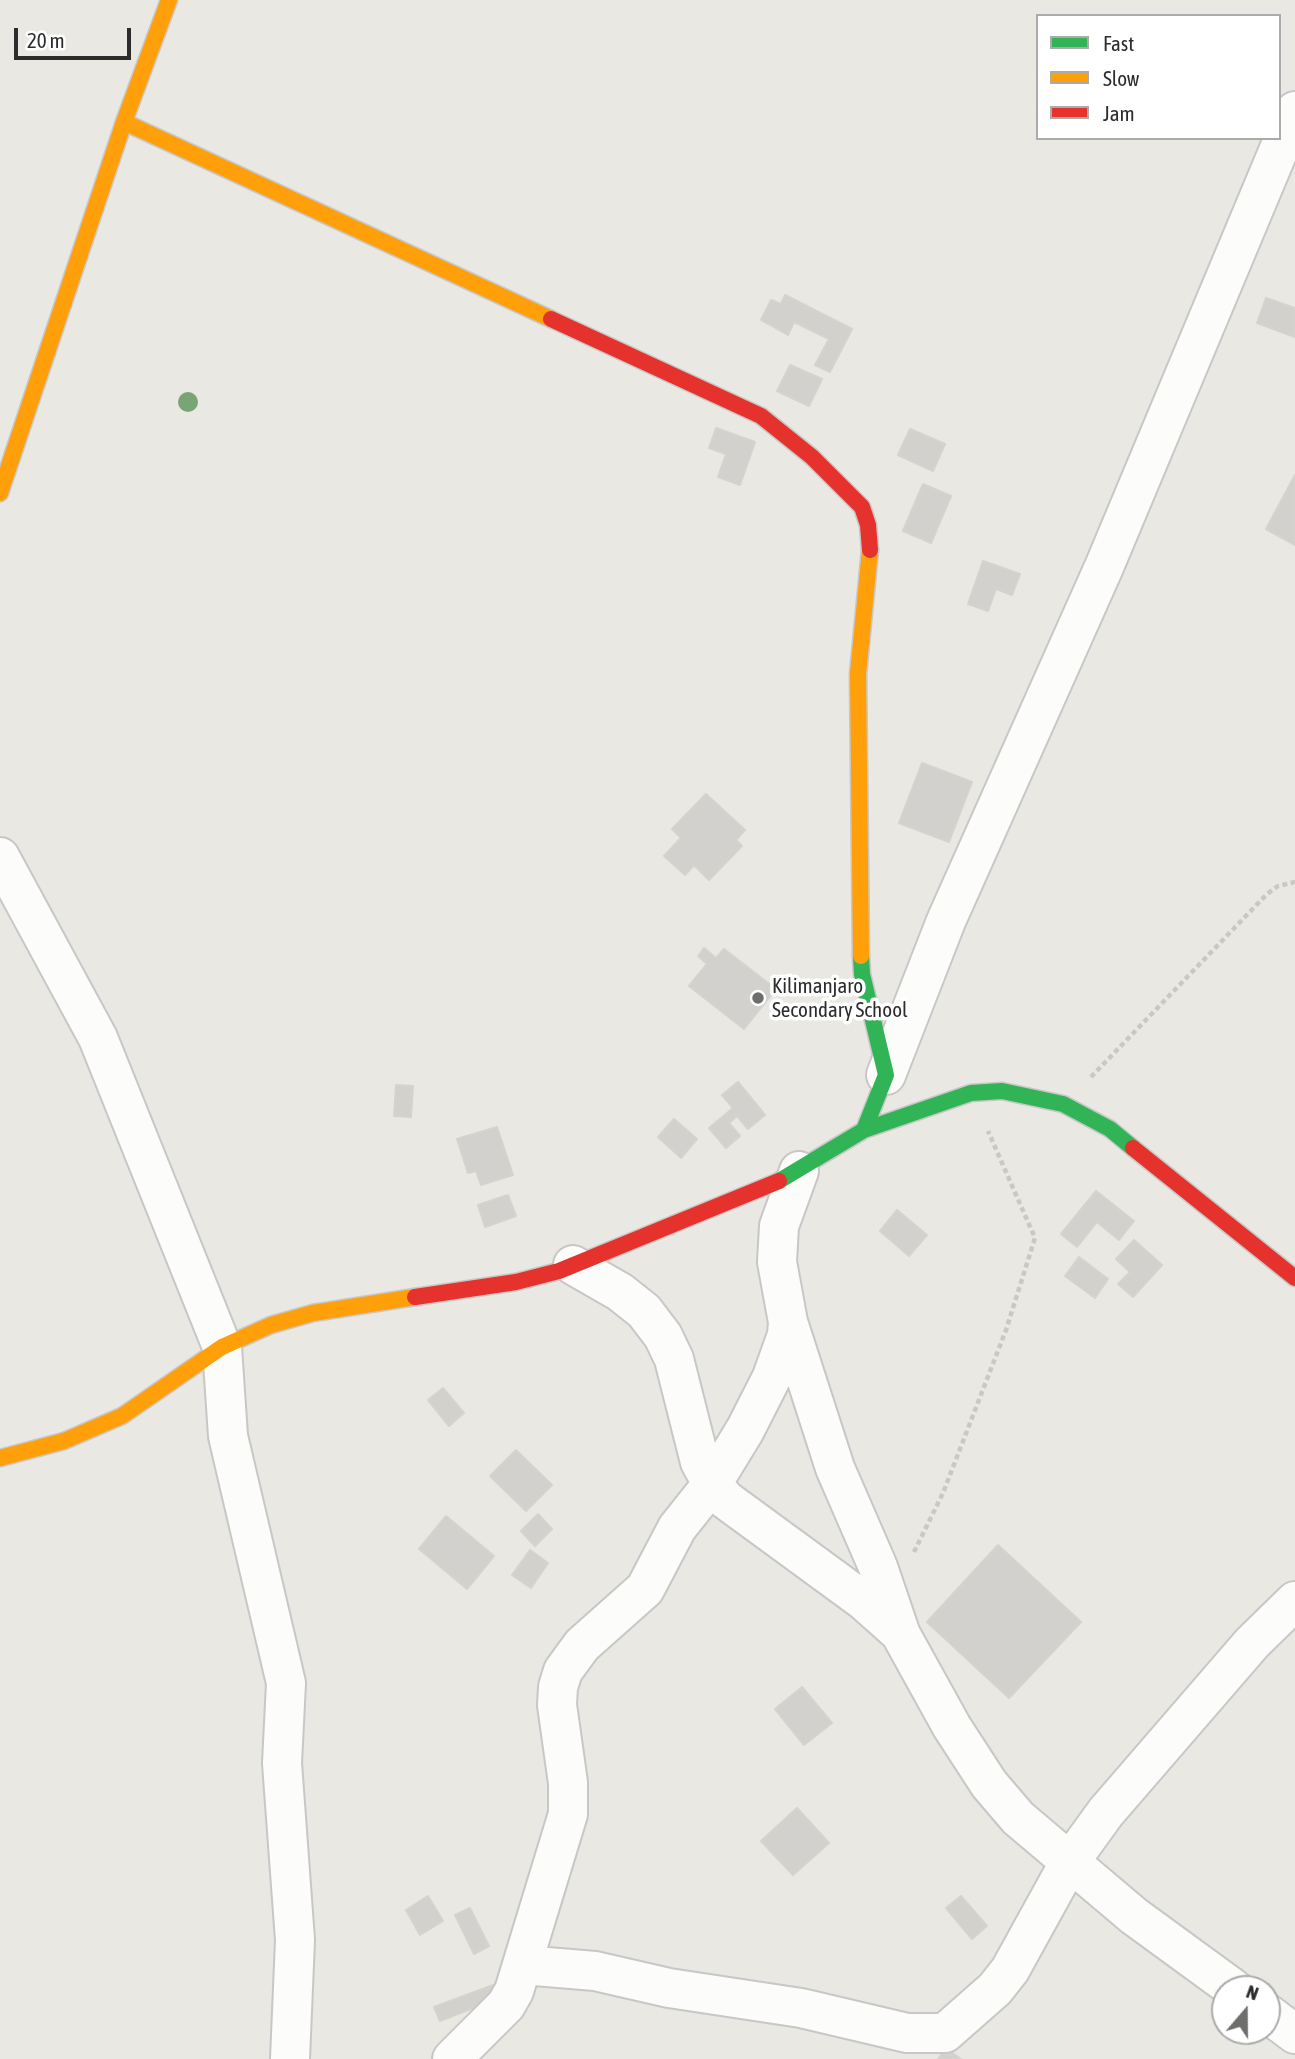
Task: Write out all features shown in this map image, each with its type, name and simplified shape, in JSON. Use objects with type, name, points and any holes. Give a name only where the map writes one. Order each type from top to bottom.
[{"type":"street","points":[[0,493],[124,122],[169,0]]},
{"type":"street","points":[[864,1130],[946,921],[1104,567],[1295,111]]},
{"type":"street","points":[[124,122],[761,416],[812,457],[862,507],[869,525],[870,549],[858,674],[858,916],[862,974],[886,1075]]},
{"type":"street","points":[[0,857],[98,1038],[222,1347],[228,1436],[286,1683],[282,1763],[295,1940],[290,2059]]},
{"type":"street","points":[[0,1458],[64,1441],[122,1416],[222,1347],[271,1325],[313,1313],[516,1282],[573,1265],[799,1171],[864,1130],[971,1093],[1002,1091],[1062,1104],[1110,1129],[1295,1278]]},
{"type":"street","points":[[799,1171],[779,1226],[777,1262],[788,1322],[835,1468],[895,1616],[952,1727],[989,1784],[1018,1818],[1134,1916],[1215,1975]]},
{"type":"street","points":[[573,1265],[620,1292],[644,1311],[663,1336],[674,1359],[700,1462],[712,1484],[726,1500],[864,1601],[895,1616]]},
{"type":"street","points":[[452,2059],[506,2006],[523,1965],[568,1814],[568,1783],[556,1705],[563,1671],[571,1656],[582,1645],[645,1589],[677,1528],[712,1484],[762,1401],[787,1335],[788,1322]]},
{"type":"street","points":[[523,1965],[595,1970],[668,1988],[801,2008],[907,2033],[945,2033],[995,1989],[1010,1970],[1069,1863],[1149,1762],[1252,1643],[1295,1601]]},
{"type":"path","points":[[1031,1097],[1089,1079],[1267,894],[1278,886],[1295,882]]},
{"type":"path","points":[[895,1616],[1006,1330],[1035,1238],[971,1093]]},
{"type":"building","points":[[785,295],[852,329],[830,372],[815,365],[829,339],[794,322],[788,335],[761,320],[771,300],[781,304]]},
{"type":"building","points":[[1266,298],[1295,308],[1295,337],[1257,323]]},
{"type":"building","points":[[790,365],[822,379],[809,406],[777,391]]},
{"type":"building","points":[[716,428],[755,442],[740,485],[718,477],[726,454],[709,448]]},
{"type":"building","points":[[910,429],[945,444],[933,471],[898,455]]},
{"type":"building","points":[[1295,475],[1295,545],[1266,529]]},
{"type":"building","points":[[923,484],[951,496],[931,543],[903,531]]},
{"type":"building","points":[[983,561],[1020,574],[1012,595],[996,589],[988,611],[968,604]]},
{"type":"building","points":[[922,763],[972,782],[949,842],[899,823]]},
{"type":"building","points":[[706,794],[745,830],[736,840],[742,846],[709,880],[694,865],[685,875],[664,856],[681,838],[672,829]]},
{"type":"building","points":[[704,948],[716,958],[724,949],[776,989],[744,1029],[689,986],[707,964],[698,956]]},
{"type":"building","points":[[738,1082],[765,1115],[748,1129],[737,1116],[729,1123],[740,1136],[726,1148],[709,1128],[733,1108],[722,1095]]},
{"type":"building","points":[[396,1085],[413,1086],[411,1117],[394,1116]]},
{"type":"building","points":[[674,1119],[697,1139],[681,1158],[658,1137]]},
{"type":"building","points":[[497,1127],[513,1175],[481,1185],[476,1171],[468,1173],[457,1139]]},
{"type":"building","points":[[1096,1191],[1134,1221],[1119,1240],[1097,1222],[1077,1247],[1061,1234]]},
{"type":"building","points":[[508,1195],[516,1216],[485,1227],[478,1205]]},
{"type":"building","points":[[897,1210],[927,1235],[909,1256],[880,1231]]},
{"type":"building","points":[[1134,1240],[1162,1265],[1133,1297],[1118,1284],[1130,1272],[1116,1259]]},
{"type":"building","points":[[1079,1257],[1108,1279],[1095,1298],[1065,1276]]},
{"type":"building","points":[[443,1388],[464,1413],[449,1426],[428,1400]]},
{"type":"building","points":[[516,1450],[552,1485],[526,1511],[490,1476]]},
{"type":"building","points":[[538,1514],[552,1529],[535,1546],[521,1531]]},
{"type":"building","points":[[446,1516],[494,1556],[467,1589],[419,1549]]},
{"type":"building","points":[[998,1545],[1081,1622],[1009,1698],[927,1622]]},
{"type":"building","points":[[530,1550],[548,1563],[531,1588],[512,1575]]},
{"type":"building","points":[[802,1687],[832,1723],[804,1745],[775,1709]]},
{"type":"building","points":[[797,1808],[829,1843],[793,1875],[761,1841]]},
{"type":"building","points":[[428,1896],[443,1921],[420,1935],[406,1910]]},
{"type":"building","points":[[961,1896],[987,1926],[972,1939],[946,1908]]},
{"type":"building","points":[[470,1908],[489,1946],[474,1954],[455,1915]]},
{"type":"building","points":[[496,1984],[501,1997],[440,2021],[434,2007]]},
{"type":"building","points":[[946,2048],[961,2059],[938,2059]]},
{"type":"traffic: fast","points":[[861,956],[862,974],[886,1075],[864,1130]]},
{"type":"traffic: fast","points":[[779,1181],[864,1130],[971,1093],[1002,1091],[1063,1104],[1110,1129],[1133,1148]]},
{"type":"traffic: slow","points":[[0,493],[124,122],[169,0]]},
{"type":"traffic: slow","points":[[124,122],[551,319]]},
{"type":"traffic: slow","points":[[861,956],[858,674],[870,550]]},
{"type":"traffic: slow","points":[[0,1458],[64,1441],[122,1416],[222,1347],[271,1325],[313,1313],[415,1297]]},
{"type":"traffic: jam","points":[[551,319],[761,416],[812,457],[862,507],[868,525],[870,550]]},
{"type":"traffic: jam","points":[[1133,1148],[1295,1278]]},
{"type":"traffic: jam","points":[[415,1297],[516,1282],[559,1271],[779,1181]]},
{"type":"place","name":"Kilimanjaro Secondary School","points":[[758,998]]}]
